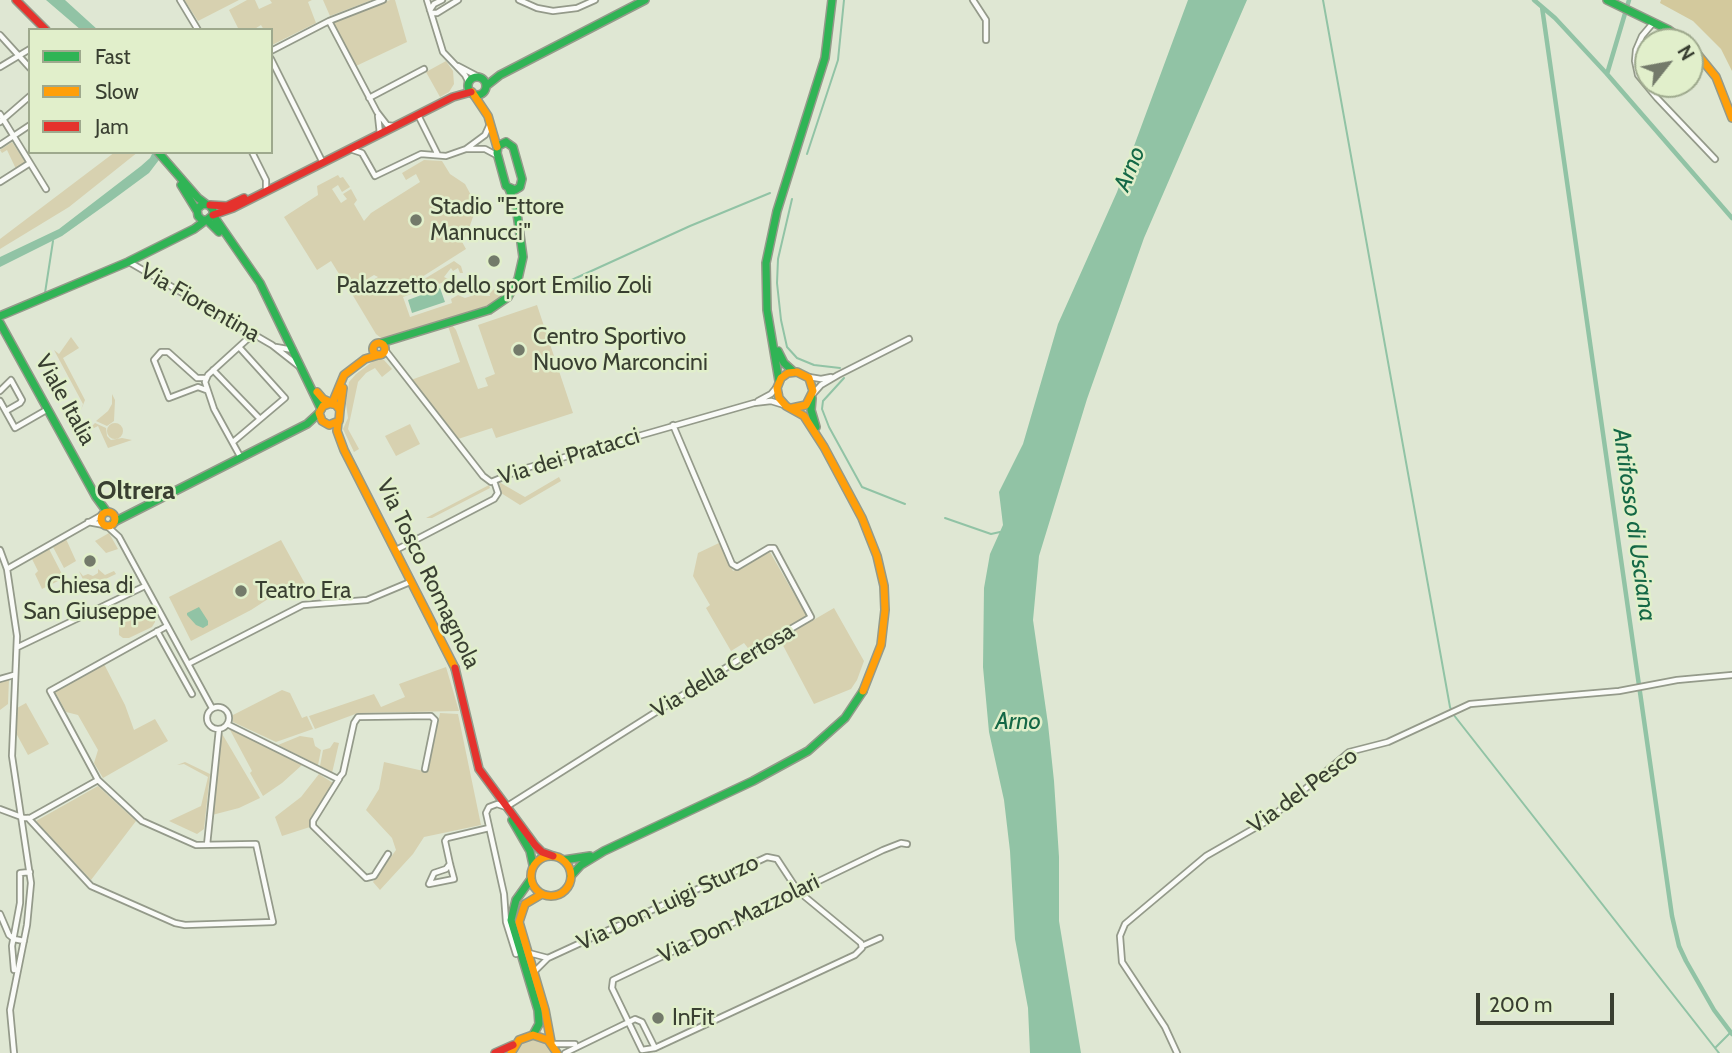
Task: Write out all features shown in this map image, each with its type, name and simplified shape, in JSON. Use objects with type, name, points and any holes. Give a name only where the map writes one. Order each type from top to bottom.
[{"type":"main road","points":[[16,0],[44,28]]},
{"type":"main road","points":[[470,88],[480,94],[500,75],[645,0]]},
{"type":"main road","points":[[1606,0],[1662,28]]},
{"type":"main road","points":[[824,447],[804,416],[779,398],[779,372],[765,296],[768,248],[825,58],[831,3]]},
{"type":"main road","points":[[1704,60],[1716,77],[1732,118]]},
{"type":"main road","points":[[0,316],[128,262],[470,88],[473,78],[500,75]]},
{"type":"main road","points":[[481,78],[486,88],[490,122],[505,183],[516,206]]},
{"type":"main road","points":[[108,519],[136,513],[307,424],[335,400],[341,380],[347,372],[400,339],[489,310],[508,297],[516,283],[522,262],[516,206],[522,179],[514,149],[490,122],[470,88]]},
{"type":"main road","points":[[498,153],[502,143],[508,143]]},
{"type":"main road","points":[[160,154],[197,213],[210,218]]},
{"type":"main road","points":[[171,169],[208,205],[210,218],[267,299],[306,375],[321,397],[340,410]]},
{"type":"main road","points":[[183,233],[193,225],[201,205],[230,205],[282,183]]},
{"type":"main road","points":[[509,190],[520,187]]},
{"type":"main road","name":"Viale Italia","points":[[0,323],[108,519]]},
{"type":"main road","points":[[571,876],[581,865],[604,851],[797,759],[829,735],[845,718],[861,695],[873,669],[881,645],[885,610],[884,586],[869,535],[824,447],[811,415],[812,384],[806,376],[794,372],[784,363],[773,340]]},
{"type":"main road","points":[[307,424],[329,425],[338,422],[341,418],[347,372]]},
{"type":"main road","points":[[778,383],[786,374],[794,372]]},
{"type":"main road","points":[[306,375],[323,423]]},
{"type":"main road","points":[[789,407],[803,406],[812,396]]},
{"type":"main road","name":"Via Tosco Romagnola","points":[[338,422],[337,431],[344,450],[457,673],[477,766],[540,850],[553,856]]},
{"type":"main road","name":"Via Tosco Romagnola","points":[[323,423],[344,450]]},
{"type":"main road","points":[[506,807],[530,851],[533,867],[531,879],[516,900],[511,920],[538,1010],[538,1024],[533,1035]]},
{"type":"main road","points":[[533,867],[541,858],[553,856],[564,860],[581,859],[604,851]]},
{"type":"main road","points":[[531,879],[542,894],[552,896],[562,893],[569,886],[571,876],[564,860]]},
{"type":"main road","points":[[542,894],[530,900],[520,914],[520,929],[556,1053]]},
{"type":"main road","points":[[495,1053],[526,1036],[542,1037],[551,1043]]},
{"type":"main road","points":[[511,1053],[516,1042]]},
{"type":"street","points":[[180,0],[197,28]]},
{"type":"street","points":[[273,50],[329,21],[383,0]]},
{"type":"street","points":[[442,0],[430,0],[443,52],[456,65],[470,88]]},
{"type":"street","points":[[431,11],[433,5],[442,0]]},
{"type":"street","points":[[431,11],[441,11],[458,0]]},
{"type":"street","points":[[519,0],[537,8],[557,11],[577,8],[595,0]]},
{"type":"street","points":[[973,0],[986,20],[986,40]]},
{"type":"street","points":[[435,25],[441,11]]},
{"type":"street","points":[[329,21],[377,112],[388,125],[397,125]]},
{"type":"street","points":[[1650,21],[1636,50],[1638,75],[1715,159]]},
{"type":"street","points":[[0,35],[28,66]]},
{"type":"street","points":[[0,66],[28,50]]},
{"type":"street","points":[[273,63],[323,163]]},
{"type":"street","points":[[456,65],[481,78]]},
{"type":"street","points":[[369,98],[424,69]]},
{"type":"street","points":[[2,121],[28,98]]},
{"type":"street","points":[[377,112],[380,134]]},
{"type":"street","points":[[0,114],[46,189]]},
{"type":"street","points":[[418,115],[439,155]]},
{"type":"street","points":[[350,149],[361,152],[375,176],[421,154],[449,155],[466,149],[485,135],[490,122]]},
{"type":"street","points":[[0,145],[28,126]]},
{"type":"street","points":[[466,149],[485,149],[498,153]]},
{"type":"street","points":[[253,154],[266,180],[266,188]]},
{"type":"street","points":[[0,182],[30,163]]},
{"type":"street","name":"Via Fiorentina","points":[[128,262],[272,345],[294,353]]},
{"type":"street","points":[[199,378],[206,378],[253,334]]},
{"type":"street","name":"Via Fiorentina","points":[[279,348],[286,344],[286,336]]},
{"type":"street","points":[[812,396],[821,385],[838,375],[909,339]]},
{"type":"street","name":"Via Fiorentina","points":[[272,345],[306,375]]},
{"type":"street","points":[[233,442],[285,398],[239,347]]},
{"type":"street","name":"Via dei Pratacci","points":[[381,350],[488,481],[754,402],[771,394],[778,383]]},
{"type":"street","points":[[198,387],[201,383],[199,378],[168,352],[161,352],[154,360],[169,397],[198,387],[208,391]]},
{"type":"street","name":"Via Fiorentina","points":[[283,354],[294,353]]},
{"type":"street","points":[[213,370],[260,419]]},
{"type":"street","points":[[806,376],[821,379],[838,375]]},
{"type":"street","points":[[206,378],[214,409],[241,458]]},
{"type":"street","points":[[6,412],[22,400],[11,380],[1,391],[1,401],[6,412],[15,428],[48,409]]},
{"type":"street","name":"Via dei Pratacci","points":[[754,402],[775,402],[789,407]]},
{"type":"street","name":"Via della Certosa","points":[[506,807],[734,662],[811,617],[773,547],[737,567],[732,565],[674,425]]},
{"type":"street","points":[[396,550],[494,499],[498,493],[494,481]]},
{"type":"street","points":[[7,569],[87,522],[108,519]]},
{"type":"street","points":[[87,522],[108,519]]},
{"type":"street","points":[[108,519],[212,708]]},
{"type":"street","points":[[0,550],[7,569],[17,648],[12,756],[30,872],[29,909],[10,1010],[14,1053]]},
{"type":"street","points":[[188,664],[298,607],[313,603],[366,601],[411,582]]},
{"type":"street","points":[[17,648],[145,586]]},
{"type":"street","points":[[28,818],[91,886],[176,924],[273,922],[256,844],[192,843],[142,821],[98,780],[50,691],[167,626]]},
{"type":"street","points":[[157,631],[192,694]]},
{"type":"street","points":[[0,679],[14,675]]},
{"type":"street","name":"Via del Pesco","points":[[1177,1053],[1165,1027],[1122,962],[1120,936],[1129,919],[1206,856],[1267,821],[1349,752],[1388,742],[1463,707],[1480,703],[1619,691],[1732,675]]},
{"type":"street","points":[[219,706],[225,709],[229,716],[227,724],[219,729],[212,727],[208,722],[208,713],[219,706]]},
{"type":"street","points":[[388,854],[374,876],[368,879],[313,826],[313,821],[340,777],[354,722],[361,716],[433,716],[435,719],[425,769]]},
{"type":"street","points":[[227,724],[333,778],[340,777]]},
{"type":"street","points":[[207,845],[219,729]]},
{"type":"street","points":[[0,809],[28,818],[98,780]]},
{"type":"street","points":[[506,807],[497,804],[489,807],[486,813],[503,890],[507,928],[516,954]]},
{"type":"street","points":[[450,864],[446,869],[434,873],[429,884],[454,879],[446,839],[489,828]]},
{"type":"street","name":"Via Don Mazzolari","points":[[628,1021],[612,988],[614,979],[895,844],[907,844]]},
{"type":"street","name":"Via Don Luigi Sturzo","points":[[534,975],[540,964],[548,958],[762,858],[777,859],[799,891]]},
{"type":"street","points":[[14,970],[20,873],[30,872]]},
{"type":"street","points":[[799,891],[862,946]]},
{"type":"street","points":[[0,914],[6,931],[14,939],[24,941]]},
{"type":"street","points":[[628,1021],[642,1050],[655,1048],[848,959],[858,953],[862,946],[880,938]]},
{"type":"street","name":"Via Don Luigi Sturzo","points":[[527,952],[536,957],[548,958]]},
{"type":"street","points":[[565,1053],[635,1019],[642,1022],[655,1048]]},
{"type":"street","points":[[551,1043],[567,1046],[583,1043]]},
{"type":"shaded area","points":[[185,0],[239,0],[198,21],[185,1]]},
{"type":"shaded area","points":[[247,0],[255,0],[259,9],[272,3],[270,0],[312,0],[308,2],[316,23],[273,44],[273,28],[263,28],[261,25],[256,28],[238,28],[229,10]]},
{"type":"shaded area","points":[[323,0],[372,0],[330,16]]},
{"type":"shaded area","points":[[395,0],[407,42],[356,66],[333,23]]},
{"type":"shaded area","points":[[1661,0],[1732,0],[1732,71],[1721,49],[1704,32],[1704,28],[1660,3]]},
{"type":"shaded area","points":[[446,61],[453,71],[454,84],[449,92],[440,97],[426,72]]},
{"type":"shaded area","points":[[12,142],[26,163],[16,169],[7,150],[2,153],[0,150]]},
{"type":"shaded area","points":[[112,154],[135,154],[69,207],[0,249],[0,239]]},
{"type":"shaded area","points":[[424,160],[442,161],[450,174],[465,184],[473,199],[474,214],[466,237],[461,240],[466,249],[414,282],[416,284],[454,261],[461,266],[463,273],[460,273],[458,268],[453,271],[451,268],[444,277],[454,282],[454,285],[446,286],[444,282],[403,297],[410,317],[452,303],[451,299],[458,295],[465,298],[474,295],[490,296],[489,293],[500,285],[506,289],[492,304],[391,338],[381,338],[352,294],[378,277],[374,275],[349,290],[331,261],[317,270],[284,217],[318,195],[317,186],[338,175],[343,177],[350,187],[342,192],[338,185],[332,189],[341,203],[347,199],[343,194],[351,189],[357,200],[354,204],[364,221],[371,213],[420,182],[416,174],[406,180],[402,173]]},
{"type":"shaded area","name":"Centro Sportivo Nuovo Marconcini","points":[[537,305],[573,413],[496,438],[492,428],[458,439],[411,380],[460,362],[448,326],[452,325],[478,389],[488,386],[485,378],[495,374],[478,325]]},
{"type":"shaded area","points":[[71,337],[79,348],[63,358],[85,400],[81,410],[83,404],[54,350],[59,354]]},
{"type":"shaded area","points":[[376,359],[384,360],[392,369],[382,377],[375,368],[358,382],[348,429],[359,449],[354,452],[343,429],[348,418],[346,404],[349,382]]},
{"type":"shaded area","points":[[112,394],[115,400],[114,421],[107,426],[96,421],[108,411],[112,404]]},
{"type":"shaded area","points":[[95,423],[106,428],[107,436],[111,440],[132,440],[108,448],[98,426],[86,432]]},
{"type":"shaded area","points":[[115,423],[123,431],[115,439],[107,431]]},
{"type":"shaded area","points":[[410,424],[420,444],[396,456],[385,436]]},
{"type":"shaded area","points":[[559,477],[561,481],[520,505],[501,493],[499,482],[525,497]]},
{"type":"shaded area","points":[[489,485],[490,488],[432,518],[426,518]]},
{"type":"shaded area","points":[[109,533],[118,549],[106,553],[95,541]]},
{"type":"shaded area","points":[[66,539],[76,561],[64,568],[53,547]]},
{"type":"shaded area","points":[[281,540],[309,591],[288,586],[251,610],[191,641],[169,597]]},
{"type":"shaded area","points":[[719,543],[733,571],[770,552],[810,622],[834,608],[864,661],[851,689],[814,704],[778,636],[751,652],[744,643],[731,651],[706,608],[710,605],[693,576],[698,553]]},
{"type":"shaded area","points":[[49,549],[64,578],[42,589],[32,559]]},
{"type":"shaded area","points":[[98,569],[105,575],[114,571],[116,574],[87,588],[79,571],[83,576],[93,576],[98,573]]},
{"type":"shaded area","points":[[145,612],[155,617],[152,627],[129,638],[119,635],[119,625]]},
{"type":"shaded area","points":[[104,664],[125,705],[134,730],[155,719],[168,741],[103,778],[94,763],[98,750],[78,715],[66,712],[55,692]]},
{"type":"shaded area","points":[[446,667],[459,711],[358,713],[315,729],[309,716],[374,694],[381,707],[405,697],[399,684]]},
{"type":"shaded area","points":[[9,679],[8,704],[0,710],[0,682]]},
{"type":"shaded area","points":[[282,690],[290,693],[302,718],[307,716],[313,729],[276,742],[233,722],[233,715]]},
{"type":"shaded area","points":[[26,703],[49,744],[28,755],[16,733],[17,708]]},
{"type":"shaded area","points":[[440,713],[458,714],[481,825],[424,837],[413,854],[380,890],[373,882],[396,850],[392,838],[366,810],[379,789],[384,762],[428,772]]},
{"type":"shaded area","points":[[229,728],[302,765],[263,796]]},
{"type":"shaded area","points":[[221,732],[260,798],[239,808],[212,815]]},
{"type":"shaded area","points":[[300,736],[313,738],[315,746],[321,750],[318,765],[278,745]]},
{"type":"shaded area","points":[[334,742],[339,743],[332,773],[320,766],[323,750],[330,748]]},
{"type":"shaded area","points":[[185,762],[210,774],[204,829],[197,834],[169,821],[201,806],[208,777],[184,764],[177,765]]},
{"type":"shaded area","points":[[319,774],[333,783],[311,818],[310,827],[282,836],[275,817],[301,797]]},
{"type":"shaded area","points":[[98,786],[136,821],[91,880],[36,821]]},
{"type":"shaded area","points":[[533,1039],[546,1043],[552,1053],[515,1053],[521,1043]]},
{"type":"water","points":[[46,0],[65,0],[96,28],[79,28]]},
{"type":"water","name":"Arno","points":[[1188,0],[1247,0],[1144,238],[1087,399],[1039,556],[1033,620],[1054,781],[1059,857],[1059,921],[1081,1053],[1030,1053],[1028,1008],[1015,939],[1004,800],[989,732],[983,667],[984,588],[990,554],[1003,525],[999,492],[1023,444],[1058,324],[1117,192]]},
{"type":"water","points":[[152,154],[163,154],[149,173],[62,236],[0,267],[0,257],[59,229]]},
{"type":"water","points":[[440,288],[445,302],[412,313],[408,300]]},
{"type":"water","points":[[199,607],[208,621],[208,625],[203,628],[187,615]]},
{"type":"waterway","points":[[807,154],[838,60],[844,0]]},
{"type":"waterway","points":[[1323,0],[1450,707],[1719,1053]]},
{"type":"waterway","points":[[1534,0],[1555,18],[1607,74],[1732,218]]},
{"type":"waterway","points":[[1607,74],[1629,0]]},
{"type":"waterway","name":"Antifosso di Usciana","points":[[1542,7],[1672,916],[1679,946],[1686,961],[1714,1010],[1732,1034]]},
{"type":"waterway","points":[[554,288],[770,193]]},
{"type":"waterway","points":[[792,199],[778,259],[777,283],[787,347],[797,358],[814,365],[840,368]]},
{"type":"waterway","points":[[45,293],[53,241]]},
{"type":"waterway","points":[[844,378],[823,401],[822,409],[829,427],[862,487],[905,504]]},
{"type":"waterway","points":[[945,518],[991,534],[1000,532]]},
{"type":"waterway","points":[[1715,1048],[1731,1032]]},
{"type":"traffic: fast","points":[[486,86],[500,75],[645,0]]},
{"type":"traffic: fast","points":[[779,381],[767,310],[766,263],[777,211],[825,58],[832,0]]},
{"type":"traffic: fast","points":[[1607,0],[1665,28]]},
{"type":"traffic: fast","points":[[477,77],[483,80],[486,86],[483,92],[477,95],[471,92],[468,86],[471,80],[477,77]]},
{"type":"traffic: fast","points":[[506,142],[513,147],[522,179],[520,187],[515,190],[506,186],[497,153],[498,146],[506,142]]},
{"type":"traffic: fast","points":[[160,154],[206,204]]},
{"type":"traffic: fast","points":[[181,185],[197,211]]},
{"type":"traffic: fast","points":[[381,343],[489,310],[508,297],[518,279],[523,257],[516,206],[509,189]]},
{"type":"traffic: fast","points":[[207,220],[213,215],[213,210],[209,205],[203,204],[197,209],[198,216],[207,220],[219,232]]},
{"type":"traffic: fast","points":[[213,215],[260,283],[321,409]]},
{"type":"traffic: fast","points":[[0,316],[128,262],[194,229],[206,220]]},
{"type":"traffic: fast","points":[[0,323],[96,497],[107,512]]},
{"type":"traffic: fast","points":[[778,351],[784,363],[794,372]]},
{"type":"traffic: fast","points":[[812,398],[811,410],[816,427]]},
{"type":"traffic: fast","points":[[114,522],[307,424],[319,413]]},
{"type":"traffic: fast","points":[[571,876],[581,865],[604,851],[753,781],[808,751],[845,718],[863,691]]},
{"type":"traffic: fast","points":[[512,820],[530,851],[533,865]]},
{"type":"traffic: fast","points":[[564,860],[590,856]]},
{"type":"traffic: fast","points":[[531,879],[516,900],[511,920],[538,1010],[539,1024],[533,1035]]},
{"type":"traffic: slow","points":[[1704,62],[1716,77],[1732,118]]},
{"type":"traffic: slow","points":[[472,92],[488,116],[497,147]]},
{"type":"traffic: slow","points":[[379,343],[385,349],[379,355],[373,349],[379,343]]},
{"type":"traffic: slow","points":[[332,404],[344,375],[365,359],[378,355]]},
{"type":"traffic: slow","points":[[792,408],[806,405],[813,391],[809,378],[797,372],[788,373],[781,378],[777,388],[779,398],[786,406],[804,416],[824,447],[862,518],[877,556],[884,586],[885,610],[881,645],[863,691]]},
{"type":"traffic: slow","points":[[340,410],[343,388]]},
{"type":"traffic: slow","points":[[317,392],[340,410],[339,421],[329,425],[322,421],[319,413],[323,406],[331,403]]},
{"type":"traffic: slow","points":[[338,422],[337,431],[344,450],[455,668]]},
{"type":"traffic: slow","points":[[105,512],[111,512],[115,519],[111,526],[105,526],[101,522],[101,516],[105,512]]},
{"type":"traffic: slow","points":[[551,856],[565,862],[571,876],[565,890],[551,896],[537,890],[531,876],[537,862],[551,856]]},
{"type":"traffic: slow","points":[[542,894],[525,904],[519,922],[545,1010],[551,1042]]},
{"type":"traffic: slow","points":[[511,1053],[519,1040],[533,1035],[548,1040],[557,1053]]},
{"type":"traffic: jam","points":[[16,0],[44,28]]},
{"type":"traffic: jam","points":[[213,215],[233,208],[453,97],[471,92]]},
{"type":"traffic: jam","points":[[210,205],[227,206],[244,198]]},
{"type":"traffic: jam","points":[[455,668],[479,769],[535,845],[542,852],[553,856]]},
{"type":"traffic: jam","points":[[495,1053],[513,1045]]},
{"type":"place","name":"Stadio \"Ettore Mannucci\"","points":[[416,220]]},
{"type":"place","name":"Palazzetto dello sport Emilio Zoli","points":[[494,261]]},
{"type":"place","name":"Centro Sportivo Nuovo Marconcini","points":[[519,350]]},
{"type":"place","name":"Chiesa di San Giuseppe","points":[[90,561]]},
{"type":"place","name":"Teatro Era","points":[[241,591]]},
{"type":"place","name":"InFit","points":[[658,1018]]},
{"type":"district","name":"Oltrera","points":[[136,491]]}]
